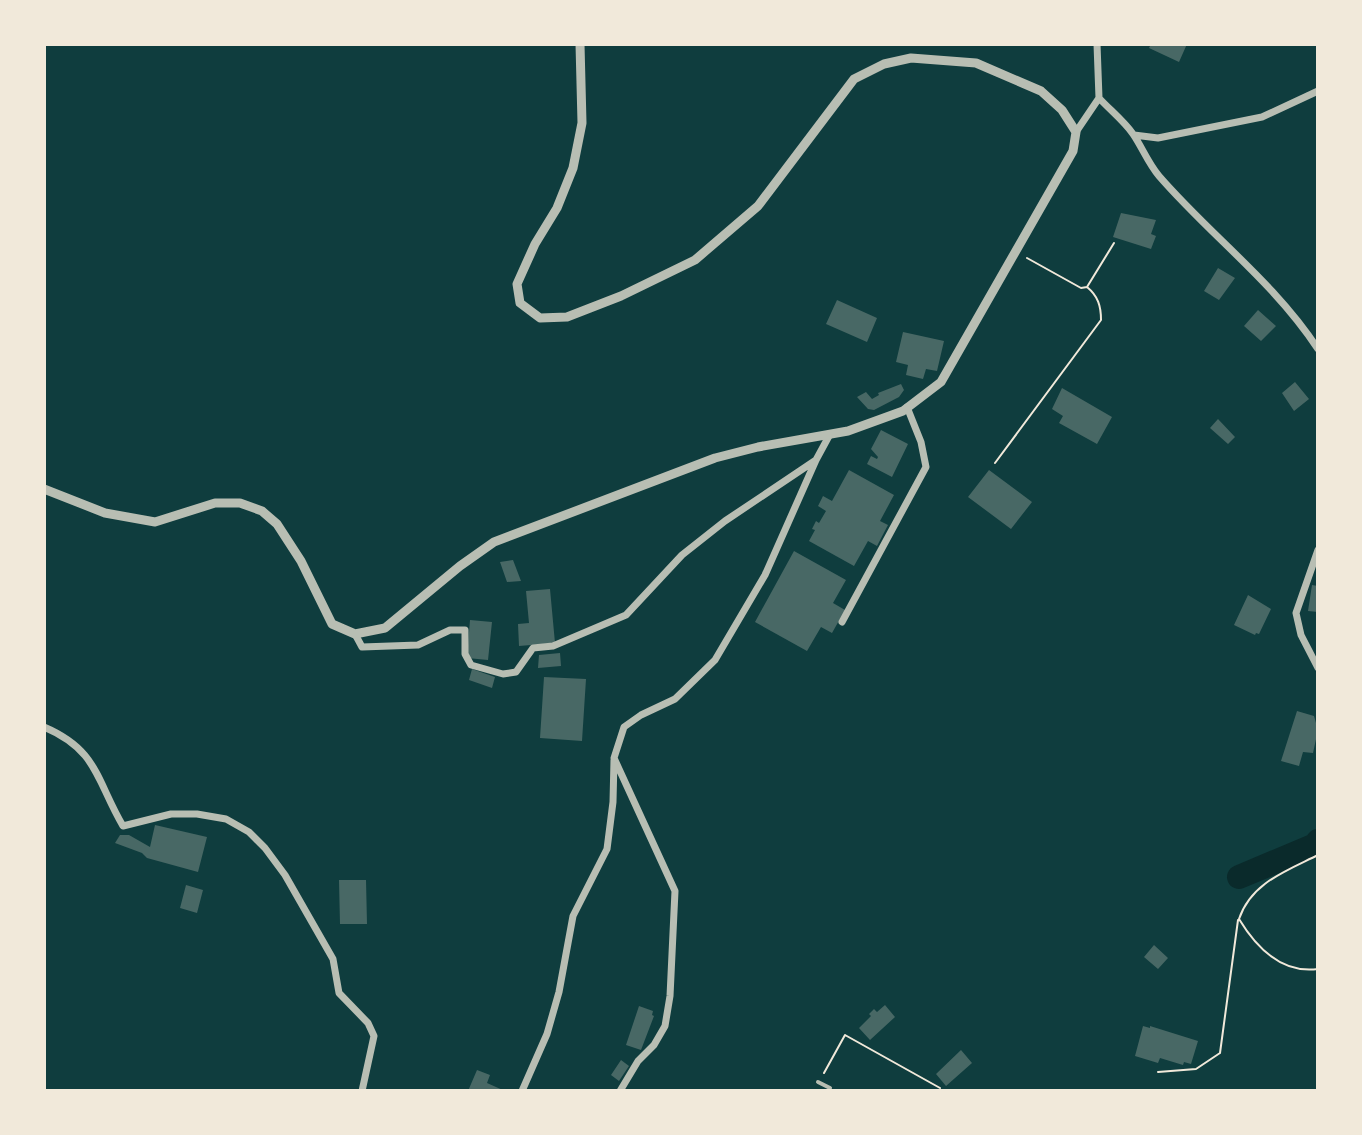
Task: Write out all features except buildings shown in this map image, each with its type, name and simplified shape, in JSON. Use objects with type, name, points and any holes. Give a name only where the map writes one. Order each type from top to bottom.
[{"type":"street","points":[[580,44],[582,123],[573,168],[557,208],[535,244],[517,284],[520,303],[540,318],[567,317],[621,296],[695,260],[758,206],[854,79],[884,64],[911,58],[976,63],[1041,91],[1062,110],[1076,132]]},
{"type":"street","points":[[44,489],[105,513],[155,522],[215,503],[240,503],[262,511],[277,524],[301,561],[332,624],[355,634],[385,628],[494,542],[715,458],[848,431],[907,407],[941,382],[1073,151],[1076,132],[1099,98],[1097,44]]},
{"type":"street","points":[[1134,135],[1158,138],[1262,117],[1318,91]]},
{"type":"street","points":[[1099,98],[1134,135],[1158,175],[1250,266],[1300,323],[1318,349]]},
{"type":"street","points":[[842,622],[926,467],[921,442],[907,407]]},
{"type":"street","points":[[522,1091],[547,1034],[559,992],[573,916],[607,849],[614,758],[624,727],[675,699],[715,660],[765,575],[829,436]]},
{"type":"street","points":[[355,634],[362,647],[418,645],[450,630],[465,630],[465,654],[471,665],[503,674],[516,672],[533,648],[553,646],[626,615],[682,555],[725,521],[816,460]]},
{"type":"street","points":[[1318,550],[1296,613],[1301,635],[1318,668]]},
{"type":"street","points":[[44,727],[75,743],[95,769],[123,826],[171,814],[197,814],[226,819],[249,832],[265,848],[285,875],[333,959],[339,993],[368,1023],[374,1036],[362,1091]]},
{"type":"street","points":[[614,758],[675,891],[670,996],[665,1026],[620,1091]]},
{"type":"lane","points":[[818,1082],[830,1088],[828,1091]]},
{"type":"path","points":[[1087,287],[1114,243]]},
{"type":"path","points":[[995,463],[1101,320],[1095,293],[1016,251]]},
{"type":"path","points":[[1158,1072],[1196,1069],[1220,1053],[1244,902],[1264,883],[1318,855]]},
{"type":"path","points":[[1239,919],[1252,940],[1282,965],[1307,971],[1318,969]]},
{"type":"path","points":[[818,1082],[845,1035],[940,1088]]},
{"type":"waterway","points":[[1239,877],[1318,841]]}]
